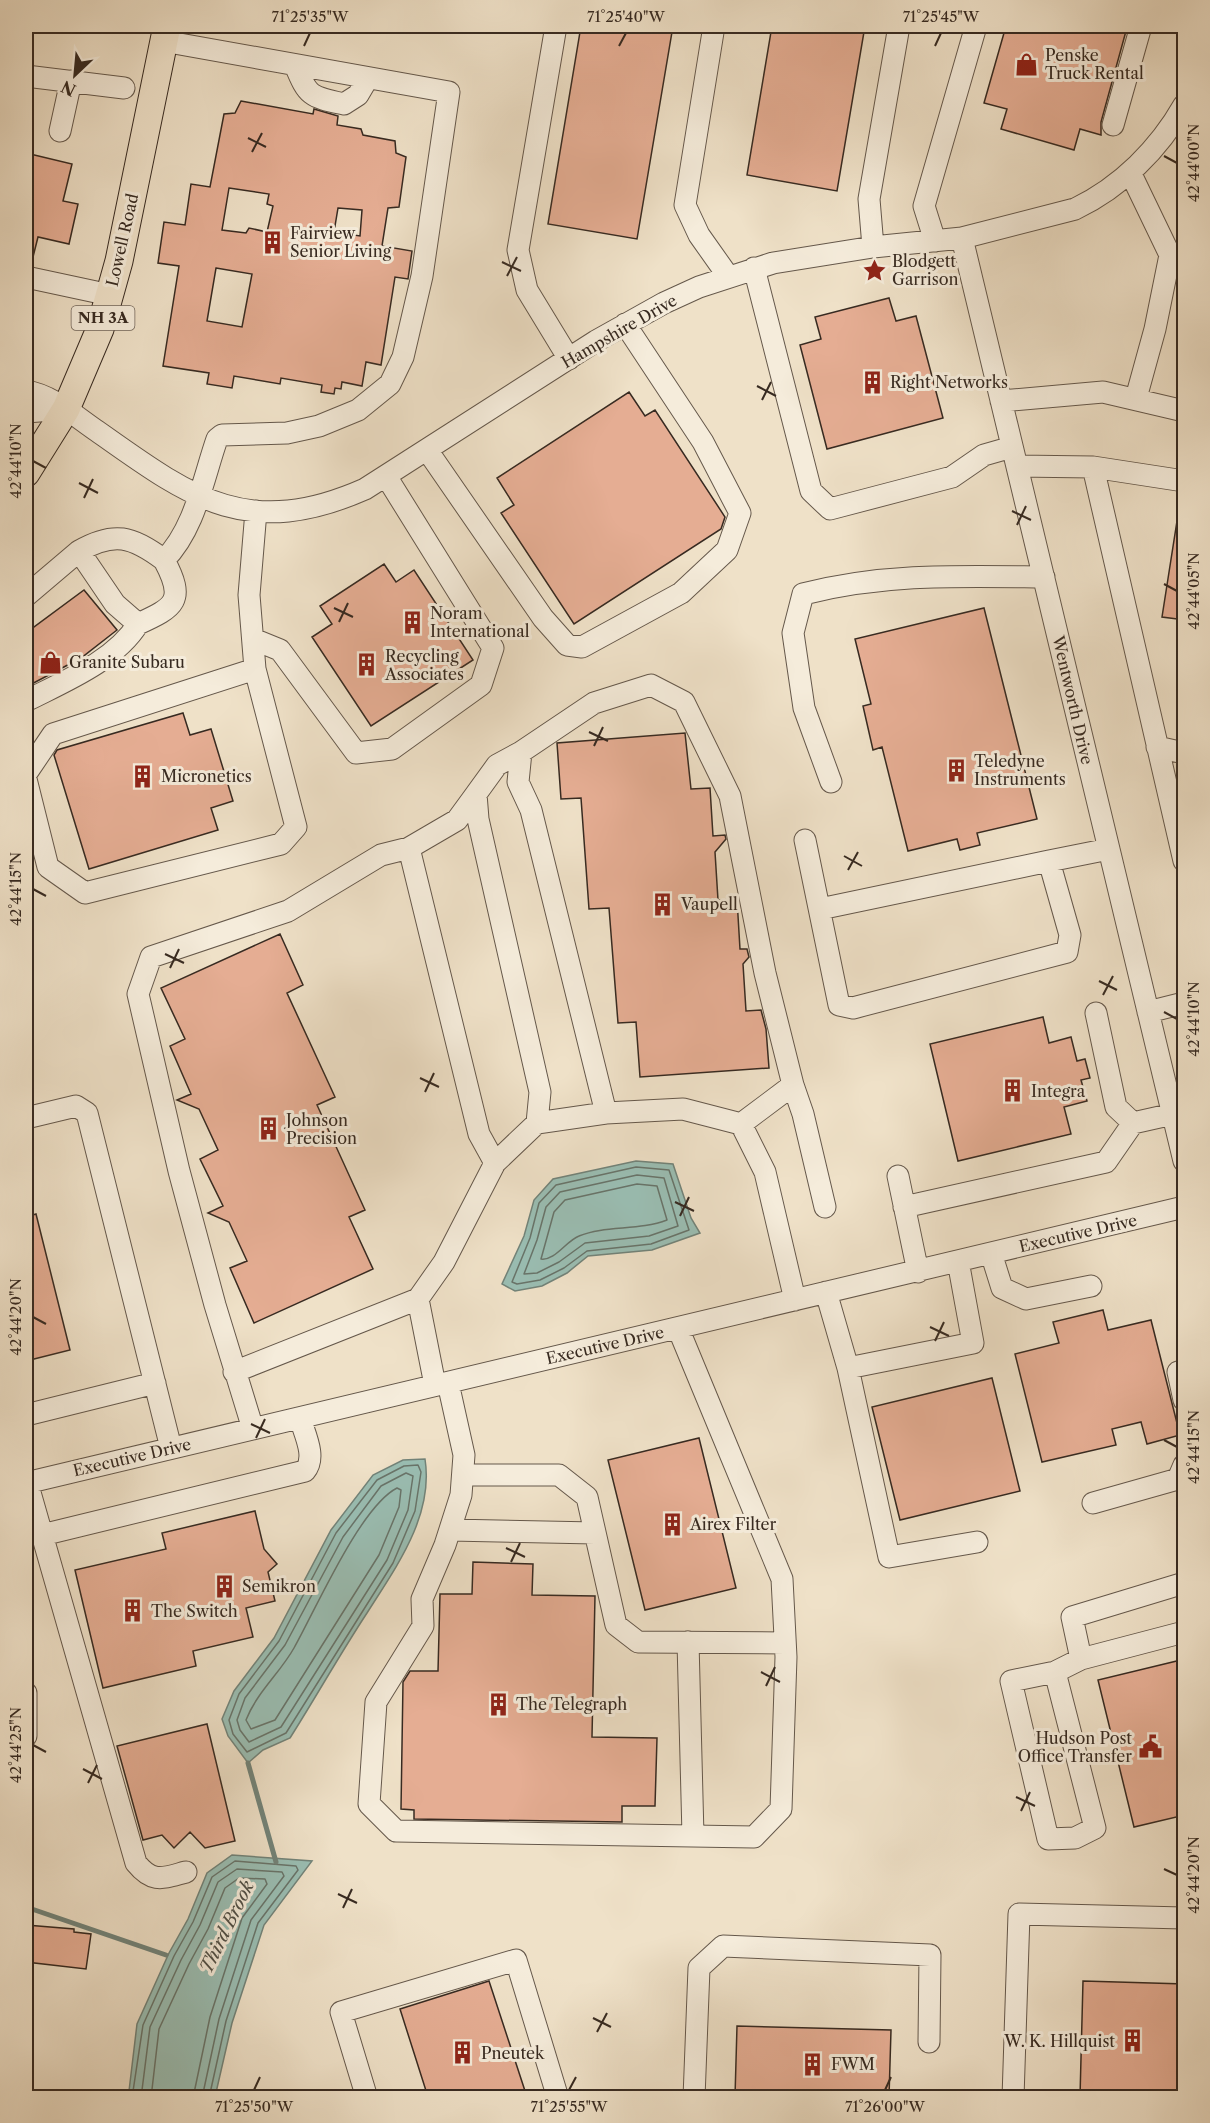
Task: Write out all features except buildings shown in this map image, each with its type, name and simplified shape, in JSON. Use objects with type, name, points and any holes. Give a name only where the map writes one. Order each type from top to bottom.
[{"type":"main road","name":"Lowell Road","points":[[26,473],[66,409],[89,358],[110,295],[127,223],[165,33]]},
{"type":"street","points":[[555,26],[518,250],[527,290],[569,359]]},
{"type":"street","points":[[714,26],[685,205],[699,235],[728,276]]},
{"type":"street","points":[[873,247],[869,199],[898,26]]},
{"type":"street","points":[[935,240],[924,206],[976,26]]},
{"type":"street","points":[[1113,125],[1141,26]]},
{"type":"street","points":[[164,560],[179,545],[187,531],[217,439],[222,435],[287,433],[341,418],[379,395],[398,372],[411,329],[422,276],[449,92],[295,65],[165,33]]},
{"type":"street","points":[[295,65],[305,89],[313,98],[344,104],[358,94],[368,78]]},
{"type":"street","points":[[26,75],[124,88]]},
{"type":"street","points":[[60,131],[71,81]]},
{"type":"street","name":"Hampshire Drive","points":[[26,391],[36,393],[66,409],[154,471],[197,496],[217,504],[256,512],[299,509],[326,503],[365,489],[625,324],[664,303],[728,276],[754,268],[873,247],[962,238],[1075,209],[1109,190],[1130,172],[1164,136],[1185,105]]},
{"type":"street","points":[[1130,172],[1177,258],[1155,329],[1141,399]]},
{"type":"street","name":"Wentworth Drive","points":[[962,238],[1185,1161]]},
{"type":"street","points":[[754,268],[811,491],[830,509],[952,477],[984,456],[1015,457],[1185,481]]},
{"type":"street","points":[[26,278],[110,295]]},
{"type":"street","points":[[427,450],[543,618],[567,645],[582,647],[681,593],[727,550],[740,513],[703,442],[625,324]]},
{"type":"street","points":[[1001,401],[1103,392],[1185,411]]},
{"type":"street","points":[[26,412],[66,409]]},
{"type":"street","points":[[1093,467],[1185,861]]},
{"type":"street","points":[[253,639],[280,650],[356,753],[392,749],[481,685],[493,648],[386,476]]},
{"type":"street","points":[[255,669],[53,734],[26,776],[48,867],[85,893],[281,844],[296,827],[255,669],[249,595],[256,512]]},
{"type":"street","points":[[26,596],[79,552],[98,540],[113,537],[147,547],[164,560],[171,572],[175,599],[171,608],[138,624],[126,640],[111,652],[26,701]]},
{"type":"street","points":[[79,552],[115,604],[138,624]]},
{"type":"street","points":[[831,782],[804,708],[793,633],[802,594],[839,585],[912,576],[1044,578]]},
{"type":"street","points":[[253,1429],[234,1372],[179,1171],[138,994],[151,957],[288,911],[381,855],[409,848],[457,820],[497,765],[521,752],[594,703],[651,685],[684,702],[730,796],[765,973],[793,1085],[803,1114],[825,1208]]},
{"type":"street","points":[[1157,747],[1185,753]]},
{"type":"street","points":[[521,752],[518,782],[531,810],[606,1113]]},
{"type":"street","points":[[476,794],[478,819],[540,1092],[537,1124]]},
{"type":"street","points":[[805,840],[839,1005],[853,1008],[1067,952],[1070,935],[1049,861]]},
{"type":"street","points":[[409,848],[479,1134],[495,1163]]},
{"type":"street","points":[[820,909],[1109,849]]},
{"type":"street","points":[[1148,1012],[1185,1003]]},
{"type":"street","points":[[1096,1013],[1116,1107],[1133,1123]]},
{"type":"street","points":[[741,1125],[793,1085]]},
{"type":"street","points":[[26,1118],[76,1106],[87,1113],[171,1448]]},
{"type":"street","points":[[234,1372],[417,1299],[444,1262],[495,1163],[537,1124],[606,1113],[683,1109],[741,1125],[765,1172],[795,1300]]},
{"type":"street","points":[[904,1207],[1106,1162],[1133,1123],[1173,1114]]},
{"type":"street","points":[[898,1176],[918,1272]]},
{"type":"street","name":"Executive Drive","points":[[26,1483],[1185,1207]]},
{"type":"street","points":[[991,1253],[1002,1288],[1026,1299],[1091,1286]]},
{"type":"street","points":[[848,1368],[973,1343],[958,1261]]},
{"type":"street","points":[[826,1292],[848,1368],[889,1557],[977,1542]]},
{"type":"street","points":[[417,1299],[464,1455],[461,1495],[450,1530],[422,1599],[423,1626],[376,1702],[369,1804],[396,1831],[754,1837],[781,1809],[785,1643],[782,1579],[678,1328]]},
{"type":"street","points":[[1178,1372],[1185,1400]]},
{"type":"street","points":[[26,1415],[155,1383]]},
{"type":"street","points":[[42,1535],[305,1471],[310,1465],[311,1457],[300,1418]]},
{"type":"street","points":[[1093,1503],[1179,1479],[1185,1465]]},
{"type":"street","points":[[463,1475],[559,1475],[587,1497],[616,1625],[638,1642],[785,1643]]},
{"type":"street","points":[[26,1483],[136,1863],[145,1874],[159,1879],[186,1872]]},
{"type":"street","points":[[450,1530],[595,1533]]},
{"type":"street","points":[[1081,1659],[1072,1617],[1185,1583]]},
{"type":"street","points":[[1055,1672],[1095,1828],[1076,1838],[1048,1839],[1011,1681],[1055,1672],[1081,1659],[1185,1632]]},
{"type":"street","points":[[688,1642],[693,1836]]},
{"type":"street","points":[[26,1693],[26,1736]]},
{"type":"street","points":[[1012,2097],[1019,1914],[1185,1918]]},
{"type":"street","points":[[694,2097],[699,1968],[723,1946],[930,1955],[929,2042]]},
{"type":"street","points":[[367,2097],[341,2012],[516,1960],[558,2097]]},
{"type":"water","points":[[636,1161],[673,1164],[691,1218],[700,1233],[652,1250],[588,1256],[567,1273],[542,1286],[515,1291],[502,1284],[524,1236],[534,1200],[553,1179]]},
{"type":"water","points":[[425,1459],[424,1501],[410,1540],[390,1578],[290,1738],[263,1750],[248,1763],[228,1736],[222,1719],[234,1691],[274,1638],[331,1530],[373,1475],[403,1460]]},
{"type":"water","points":[[232,1855],[312,1861],[264,1925],[232,2023],[215,2097],[126,2097],[129,2091],[137,2024],[169,1953],[188,1919],[207,1873]]},
{"type":"waterway","name":"Third Brook","points":[[248,1763],[276,1862]]},
{"type":"waterway","name":"Third Brook","points":[[26,1907],[166,1955]]},
{"type":"place","name":"Penske Truck Rental","points":[[1027,64]]},
{"type":"place","name":"Fairview Senior Living","points":[[272,242]]},
{"type":"place","name":"Blodgett Garrison","points":[[874,270]]},
{"type":"place","name":"Right Networks","points":[[872,382]]},
{"type":"place","name":"Noram International","points":[[412,622]]},
{"type":"place","name":"Granite Subaru","points":[[51,662]]},
{"type":"place","name":"Recycling Associates","points":[[367,665]]},
{"type":"place","name":"Teledyne Instruments","points":[[956,770]]},
{"type":"place","name":"Micronetics","points":[[143,776]]},
{"type":"place","name":"Vaupell","points":[[663,904]]},
{"type":"place","name":"Integra","points":[[1013,1091]]},
{"type":"place","name":"Johnson Precision","points":[[268,1129]]},
{"type":"place","name":"Airex Filter","points":[[672,1524]]},
{"type":"place","name":"Semikron","points":[[224,1586]]},
{"type":"place","name":"The Switch","points":[[133,1611]]},
{"type":"place","name":"The Telegraph","points":[[498,1704]]},
{"type":"place","name":"Hudson Post Office Transfer","points":[[1150,1747]]},
{"type":"place","name":"W. K. Hillquist","points":[[1133,2041]]},
{"type":"place","name":"Pneutek","points":[[463,2053]]},
{"type":"place","name":"FWM","points":[[813,2064]]}]
